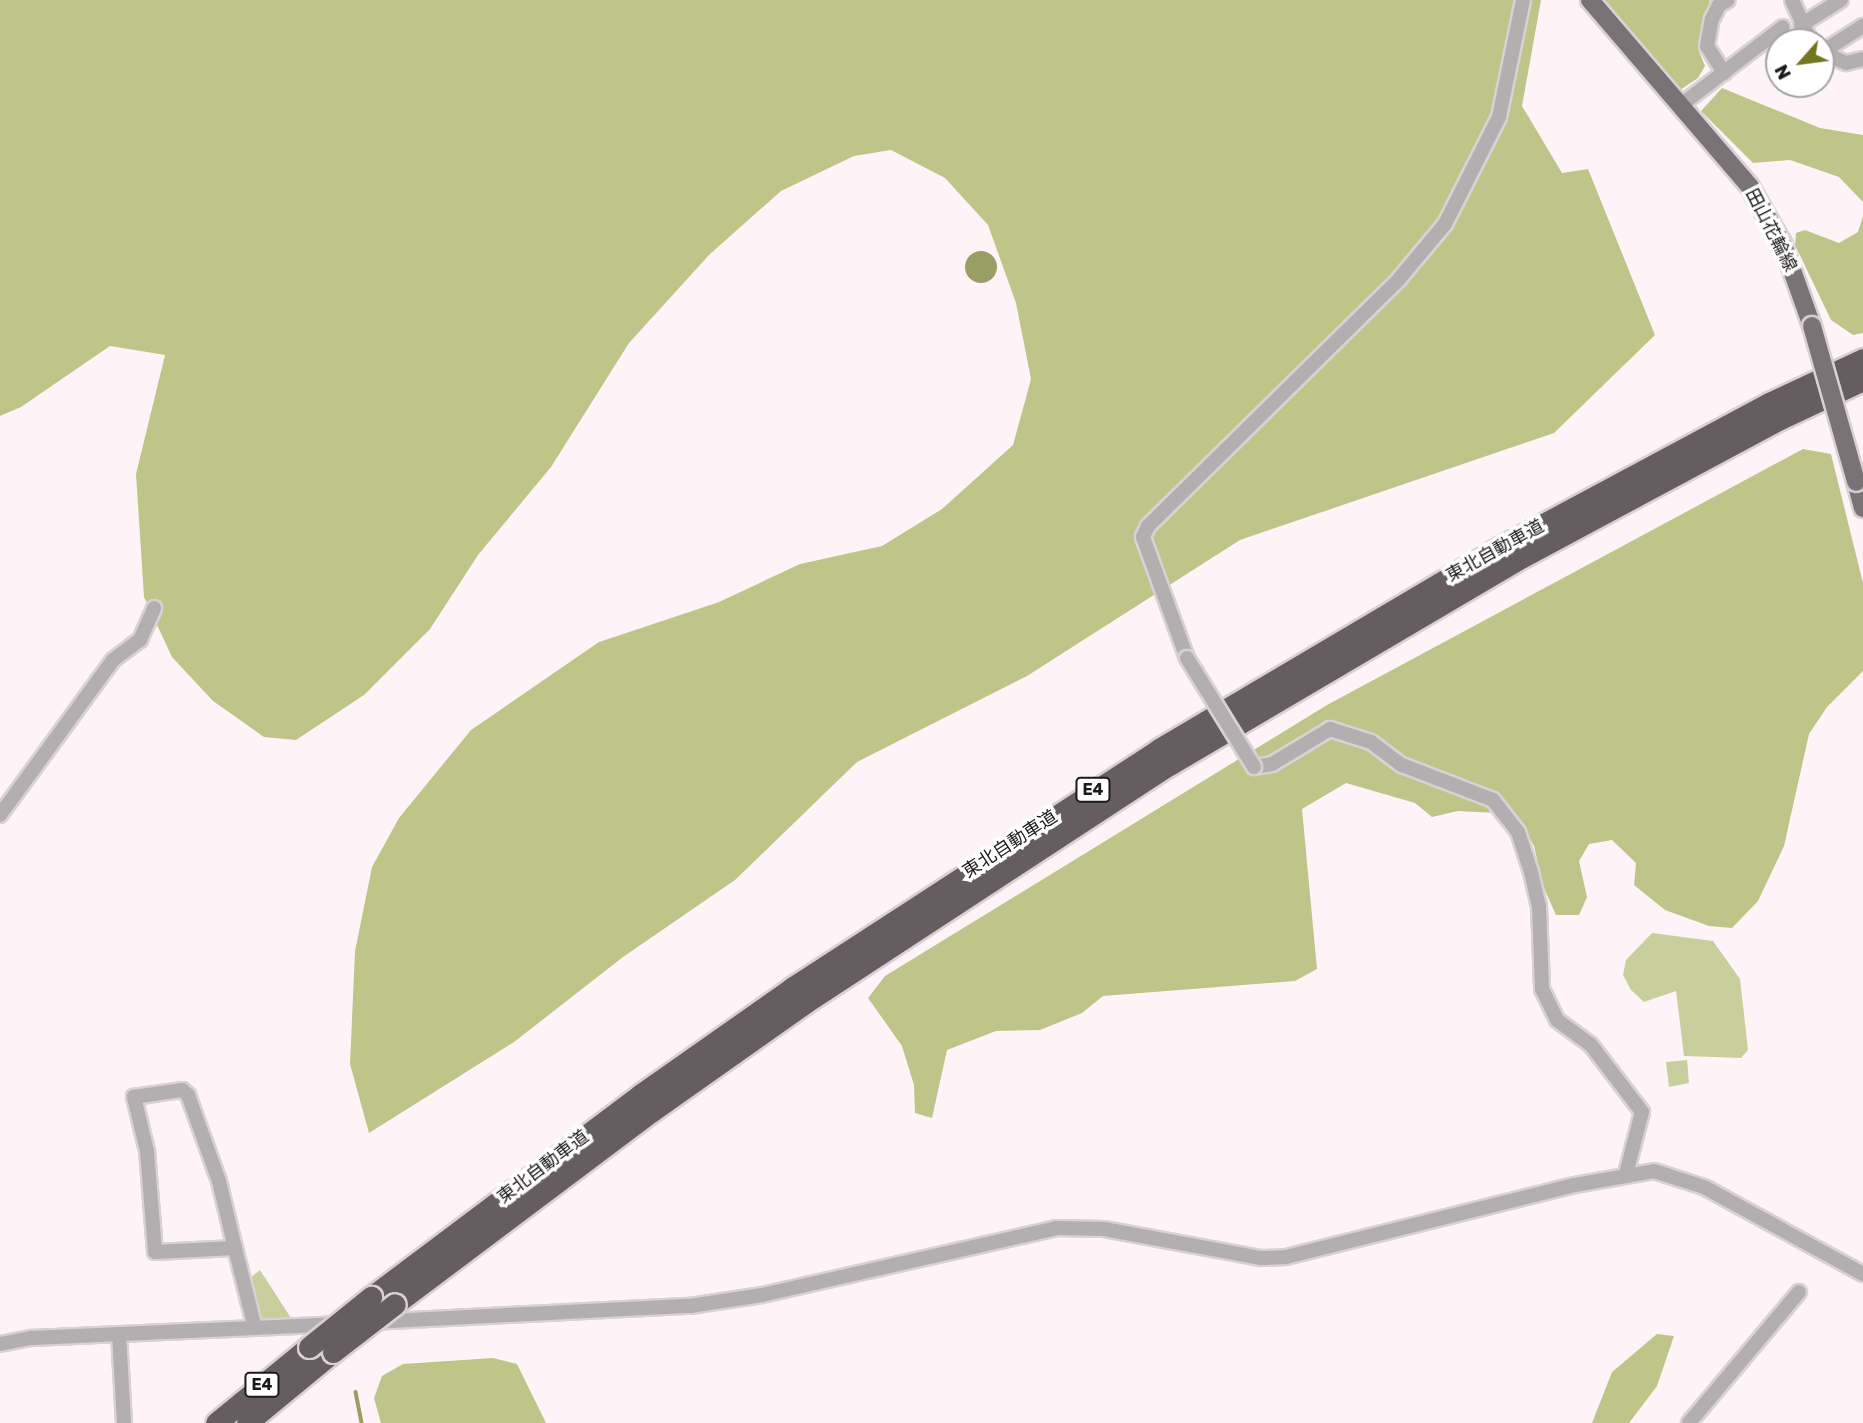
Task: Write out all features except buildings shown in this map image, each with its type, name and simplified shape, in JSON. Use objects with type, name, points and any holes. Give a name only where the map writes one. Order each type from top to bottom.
[{"type":"highway","name":"東北自動車道","points":[[216,1423],[371,1297],[641,1094],[783,995],[1136,763],[1506,544],[1769,403],[1863,359]]},
{"type":"highway","name":"東北自動車道","points":[[247,1423],[395,1304],[652,1111],[805,1003],[1169,765],[1515,561],[1777,420],[1863,380]]},
{"type":"main road","name":"田山花輪線","points":[[1590,0],[1750,187],[1783,246],[1812,326],[1863,508]]},
{"type":"street","points":[[1523,0],[1509,86],[1499,117],[1445,224],[1399,279],[1148,526],[1143,537],[1187,658],[1255,766],[1272,764],[1330,729],[1371,742],[1402,765],[1493,800],[1518,832],[1539,906],[1542,989],[1557,1020],[1591,1045],[1642,1112],[1626,1174]]},
{"type":"street","points":[[1724,73],[1707,46],[1712,19],[1719,5],[1728,0]]},
{"type":"street","points":[[1791,0],[1803,28]]},
{"type":"street","points":[[1801,25],[1841,0]]},
{"type":"street","points":[[1835,40],[1863,26]]},
{"type":"street","points":[[1681,105],[1783,27]]},
{"type":"street","points":[[1835,57],[1846,63],[1863,58]]},
{"type":"street","points":[[0,815],[113,660],[140,640],[154,608]]},
{"type":"street","points":[[235,1248],[155,1252],[147,1151],[134,1097],[181,1090],[188,1095],[219,1181],[255,1328]]},
{"type":"street","points":[[0,1344],[32,1338],[690,1306],[762,1295],[1056,1228],[1084,1226],[1261,1258],[1286,1257],[1626,1174],[1654,1171],[1680,1176],[1772,1221],[1863,1274]]},
{"type":"street","points":[[1689,1423],[1799,1292]]},
{"type":"street","points":[[119,1334],[124,1423]]},
{"type":"shaded area","points":[[0,0],[1541,0],[1522,106],[1562,173],[1588,169],[1655,335],[1554,433],[1240,540],[1027,676],[857,762],[735,880],[623,957],[514,1042],[369,1133],[350,1064],[355,951],[372,867],[399,818],[471,730],[599,642],[719,602],[800,564],[882,546],[942,509],[1013,445],[1031,379],[1016,303],[988,225],[945,178],[891,150],[854,156],[781,191],[709,255],[629,343],[551,467],[478,555],[430,629],[364,695],[296,740],[264,737],[213,701],[172,657],[144,597],[136,474],[165,355],[110,346],[21,407],[0,416]]},
{"type":"shaded area","points":[[1599,0],[1710,0],[1698,49],[1705,66],[1698,78],[1680,90]]},
{"type":"shaded area","points":[[1722,88],[1820,128],[1863,135],[1863,202],[1839,177],[1790,160],[1753,163],[1701,111]]},
{"type":"shaded area","points":[[1863,216],[1863,333],[1853,335],[1831,320],[1795,245],[1796,233],[1805,230],[1839,243],[1858,232]]},
{"type":"shaded area","points":[[981,251],[992,256],[997,267],[992,278],[981,283],[970,278],[965,267],[970,256]]},
{"type":"shaded area","points":[[1803,449],[1831,454],[1863,583],[1863,671],[1827,707],[1809,734],[1784,846],[1758,901],[1732,928],[1709,926],[1665,910],[1634,885],[1636,863],[1612,840],[1589,844],[1579,861],[1587,897],[1579,915],[1556,915],[1543,886],[1534,846],[1516,814],[1458,811],[1432,817],[1415,803],[1346,783],[1302,809],[1317,969],[1295,981],[1103,996],[1082,1013],[1040,1030],[996,1031],[947,1050],[932,1118],[915,1113],[914,1085],[902,1046],[868,998],[885,976],[1327,705]]},
{"type":"shaded area","points":[[1652,933],[1713,941],[1740,979],[1748,1050],[1741,1058],[1684,1056],[1676,991],[1644,1002],[1631,990],[1623,975],[1626,960]]},
{"type":"shaded area","points":[[1687,1060],[1689,1083],[1669,1087],[1666,1062]]},
{"type":"shaded area","points":[[260,1270],[291,1318],[262,1321],[251,1277]]},
{"type":"shaded area","points":[[1657,1334],[1674,1336],[1657,1386],[1629,1423],[1592,1423],[1612,1372]]},
{"type":"shaded area","points":[[493,1358],[517,1364],[546,1423],[381,1423],[374,1398],[382,1376],[403,1364]]},
{"type":"waterway","points":[[356,1392],[362,1423]]}]
